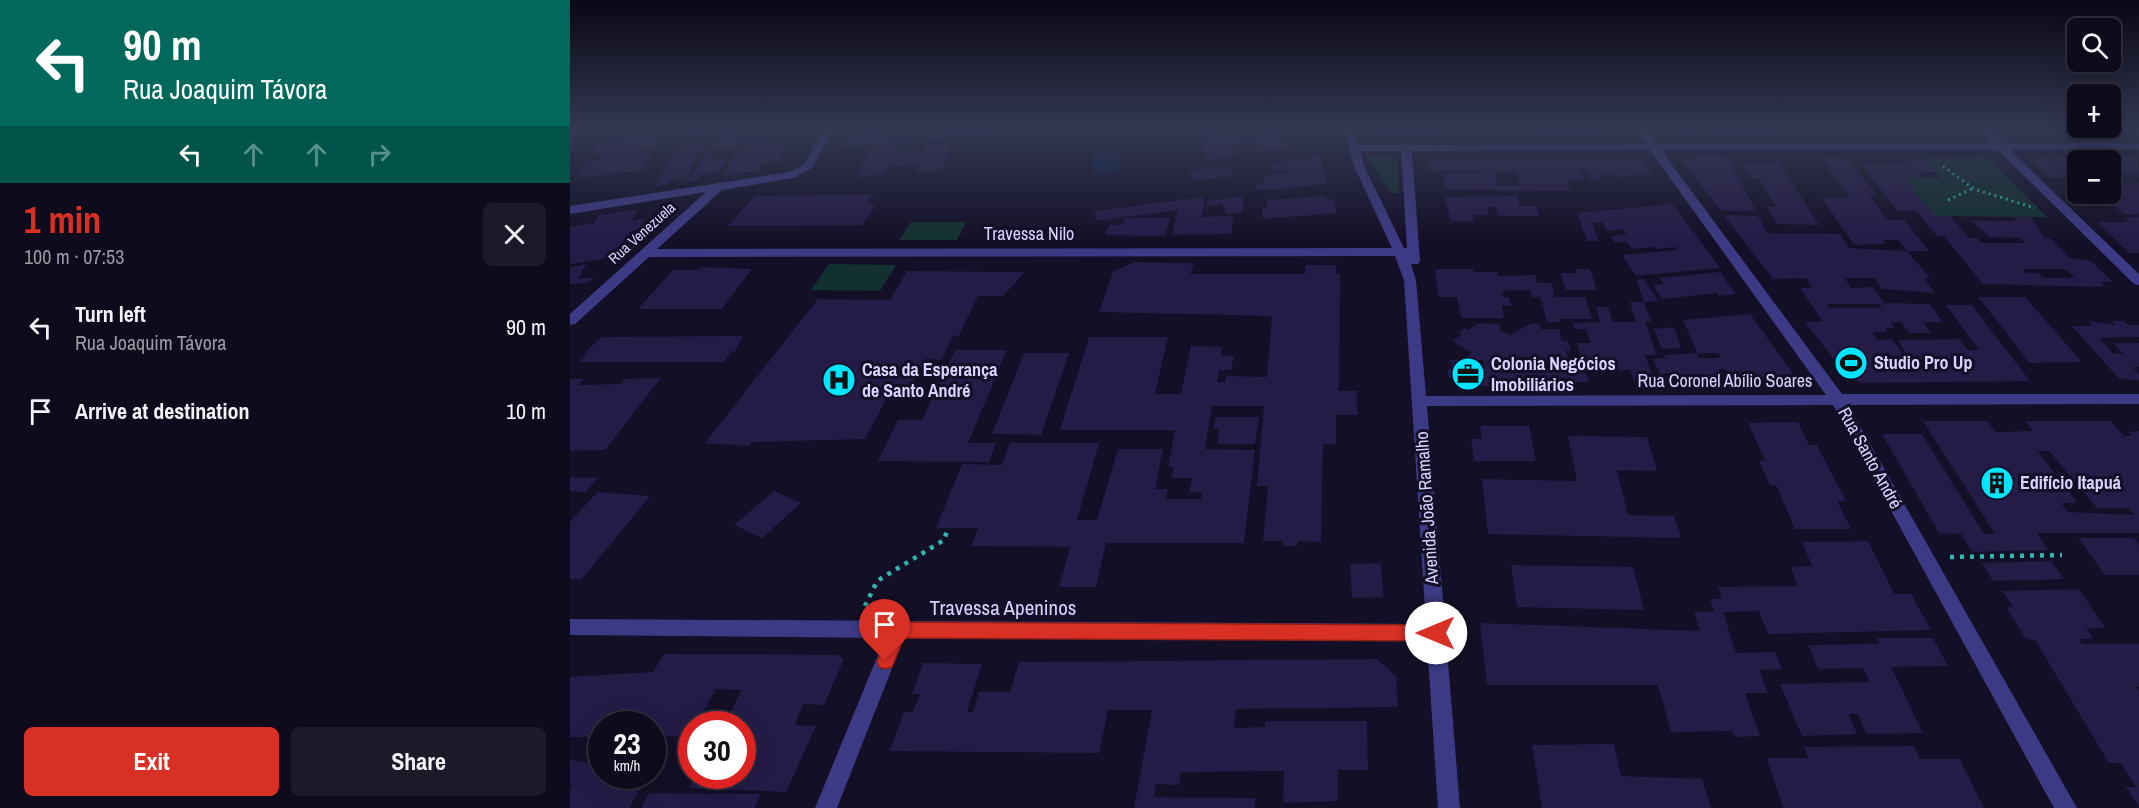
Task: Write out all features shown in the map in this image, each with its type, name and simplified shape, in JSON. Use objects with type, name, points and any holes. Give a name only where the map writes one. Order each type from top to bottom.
[{"type":"street","points":[[570,210],[783,177],[802,171],[804,168]]},
{"type":"street","name":"Avenida João Ramalho","points":[[1360,168],[1400,252],[1410,280]]},
{"type":"street","name":"Avenida João Ramalho","points":[[1408,168],[1414,252],[1410,280],[1449,808]]},
{"type":"street","name":"Rua Santo André","points":[[1668,168],[1838,400],[2066,808]]},
{"type":"street","points":[[2022,168],[2139,281]]},
{"type":"street","name":"Rua Venezuela","points":[[570,321],[717,188]]},
{"type":"street","name":"Travessa Nilo","points":[[644,253],[1414,252]]},
{"type":"street","name":"Rua Coronel Abílio Soares","points":[[1419,401],[2139,399]]},
{"type":"street","name":"Travessa Apeninos","points":[[570,627],[1436,633]]},
{"type":"street","points":[[826,808],[898,630]]},
{"type":"path","points":[[1944,168],[1956,180],[1989,197],[2040,209],[2065,209]]},
{"type":"path","points":[[1948,200],[1972,189]]},
{"type":"path","points":[[867,601],[877,581],[944,540],[948,528]]},
{"type":"path","points":[[1926,558],[2062,555]]},
{"type":"green space","points":[[1374,168],[1398,168],[1399,193],[1392,193]]},
{"type":"green space","points":[[1932,168],[1998,168],[2047,217],[1935,216],[1903,178],[1941,178]]},
{"type":"green space","points":[[911,222],[966,222],[957,240],[899,240]]},
{"type":"green space","points":[[829,264],[896,265],[880,291],[811,290]]},
{"type":"water","points":[[1093,168],[1119,168],[1119,172],[1093,175]]},
{"type":"building","points":[[582,168],[645,168],[644,170],[575,178]]},
{"type":"building","points":[[665,168],[692,168],[686,178],[672,179],[669,184],[654,187]]},
{"type":"building","points":[[696,168],[721,168],[717,173],[702,174],[697,181],[686,182]]},
{"type":"building","points":[[726,168],[759,168],[758,171],[721,176]]},
{"type":"building","points":[[861,168],[887,168],[884,174],[857,177]]},
{"type":"building","points":[[918,168],[944,168],[943,170],[916,172]]},
{"type":"building","points":[[1230,168],[1232,176],[1192,181],[1189,171]]},
{"type":"building","points":[[1271,168],[1323,168],[1328,184],[1256,191],[1256,184],[1264,184],[1263,175],[1289,173],[1288,169],[1272,171]]},
{"type":"building","points":[[1428,168],[1579,168],[1585,180],[1567,181],[1570,191],[1445,190],[1442,173],[1495,172],[1498,186],[1520,185],[1517,171],[1428,171]]},
{"type":"building","points":[[1585,168],[1648,168],[1652,174],[1618,177],[1615,174],[1599,175],[1601,179],[1590,180]]},
{"type":"building","points":[[1688,168],[1732,168],[1756,211],[1721,211]]},
{"type":"building","points":[[1744,168],[1782,168],[1819,225],[1777,224],[1767,207],[1776,207],[1759,178],[1750,178]]},
{"type":"building","points":[[1828,168],[1855,168],[1877,196],[1869,196],[1887,219],[1904,220],[1929,251],[1907,251],[1898,240],[1882,240],[1886,244],[1854,245],[1822,198],[1850,198]]},
{"type":"building","points":[[1864,168],[1932,168],[1936,172],[1919,173],[1923,178],[1903,178],[1935,216],[1950,216],[1969,238],[1978,238],[1982,243],[2025,243],[2020,238],[1990,237],[1971,221],[2017,221],[2013,217],[2030,217],[2045,238],[2050,238],[2070,258],[2091,261],[2113,282],[2101,282],[2105,287],[1983,284],[1944,236],[1937,236],[1917,211],[1898,211]],"holes":[[[2023,269],[2065,269],[2075,278],[2043,278],[2038,273],[2026,273]]]},
{"type":"building","points":[[2039,168],[2067,168],[2067,178],[2050,178]]},
{"type":"building","points":[[2121,168],[2138,168],[2139,175],[2121,175]]},
{"type":"building","points":[[2121,183],[2139,183],[2139,214],[2124,214],[2112,204],[2121,204]]},
{"type":"building","points":[[873,194],[867,203],[877,204],[862,225],[728,226],[755,196]]},
{"type":"building","points":[[1243,196],[1243,212],[1226,214],[1222,204],[1207,206],[1206,201]]},
{"type":"building","points":[[1326,196],[1326,199],[1334,199],[1337,213],[1263,219],[1262,208],[1267,208],[1266,200]]},
{"type":"building","points":[[1517,196],[1520,206],[1536,206],[1539,216],[1498,216],[1496,207],[1487,207],[1489,215],[1473,215],[1474,222],[1451,221],[1444,197]]},
{"type":"building","points":[[1203,197],[1205,207],[1203,207],[1201,217],[1233,216],[1231,234],[1172,235],[1178,210],[1096,221],[1095,211]]},
{"type":"building","points":[[1673,204],[1720,268],[1636,276],[1622,255],[1677,250],[1675,247],[1632,249],[1627,242],[1614,243],[1611,236],[1626,234],[1623,229],[1607,231],[1602,222],[1592,223],[1599,241],[1587,241],[1577,213]]},
{"type":"building","points":[[637,210],[632,221],[644,219],[638,230],[646,229],[617,257],[570,264],[570,227],[594,223],[598,215]]},
{"type":"building","points":[[1724,215],[1758,216],[1767,233],[1840,234],[1849,248],[1907,251],[1930,278],[1924,278],[1935,293],[1882,289],[1874,278],[1845,278],[1851,288],[1873,287],[1884,303],[1930,304],[1943,322],[1923,322],[1931,333],[1909,333],[1901,322],[1891,322],[1894,328],[1885,328],[1887,332],[1872,332],[1877,340],[1892,339],[1903,354],[1907,354],[1897,340],[1959,339],[1968,350],[1979,350],[1946,305],[1972,305],[2030,381],[1861,383],[1845,374],[1805,322],[1823,322],[1800,288],[1812,288],[1806,278],[1773,279]],"holes":[[[1827,304],[1879,304],[1882,308],[1830,308]]]},
{"type":"building","points":[[2125,217],[2139,217],[2139,253],[2129,253],[2097,222],[2130,222]]},
{"type":"building","points":[[1125,218],[1170,218],[1165,236],[1105,235],[1109,225],[1123,225]]},
{"type":"building","points":[[1134,262],[1194,263],[1190,274],[1305,274],[1306,265],[1336,265],[1336,274],[1340,274],[1339,391],[1357,391],[1357,415],[1336,415],[1336,444],[1323,444],[1321,542],[1298,541],[1297,546],[1283,546],[1283,541],[1263,541],[1268,486],[1257,486],[1264,406],[1212,406],[1205,449],[1255,450],[1244,543],[1106,543],[1096,587],[1059,587],[1070,547],[971,546],[978,528],[936,528],[962,464],[1002,465],[1010,443],[1099,443],[1077,520],[1097,520],[1118,449],[1163,449],[1155,489],[1168,489],[1165,499],[1201,499],[1202,492],[1189,492],[1192,478],[1171,478],[1174,467],[1168,467],[1175,430],[1060,430],[1089,337],[1168,337],[1155,394],[1181,394],[1191,346],[1222,347],[1221,356],[1234,356],[1231,370],[1219,370],[1217,382],[1225,382],[1226,376],[1267,377],[1272,316],[1099,312],[1113,272]]},
{"type":"building","points":[[586,264],[578,279],[595,277],[589,282],[570,285],[570,267]]},
{"type":"building","points":[[702,267],[752,269],[722,309],[638,309],[673,270],[699,270]]},
{"type":"building","points":[[1435,269],[1473,269],[1473,272],[1498,272],[1498,276],[1536,275],[1537,283],[1552,283],[1555,297],[1585,297],[1592,319],[1559,319],[1561,322],[1547,322],[1540,297],[1532,297],[1530,290],[1502,291],[1503,297],[1509,297],[1511,306],[1502,306],[1504,318],[1461,318],[1457,297],[1438,297]]},
{"type":"building","points":[[1575,269],[1590,269],[1597,290],[1566,290],[1560,273],[1576,273]]},
{"type":"building","points":[[907,271],[1025,272],[1003,296],[978,296],[958,337],[953,336],[941,360],[925,359],[912,384],[894,384],[865,439],[751,442],[749,446],[705,443],[818,299],[890,300]]},
{"type":"building","points":[[1720,272],[1736,294],[1719,296],[1717,293],[1662,299],[1653,285],[1664,284],[1659,278]]},
{"type":"building","points":[[1644,279],[1658,301],[1644,302],[1636,280]]},
{"type":"building","points":[[1978,297],[2025,297],[2082,362],[2030,363]]},
{"type":"building","points":[[1630,302],[1644,302],[1651,321],[1645,322],[1657,355],[1645,355],[1654,381],[1634,381],[1630,370],[1585,371],[1589,382],[1488,382],[1489,386],[1464,386],[1449,377],[1447,369],[1453,369],[1450,360],[1474,360],[1467,356],[1472,353],[1452,341],[1462,334],[1459,332],[1464,328],[1468,330],[1479,323],[1500,324],[1500,330],[1510,335],[1532,323],[1539,324],[1541,329],[1559,329],[1562,341],[1568,341],[1571,351],[1566,350],[1568,361],[1582,361],[1577,343],[1591,343],[1586,329],[1575,329],[1573,323],[1600,322],[1596,307],[1608,307],[1613,322],[1636,322]],"holes":[[[1474,360],[1483,360],[1484,366],[1475,366]]]},
{"type":"building","points":[[1750,314],[1795,376],[1791,381],[1729,380],[1725,369],[1719,369],[1723,380],[1707,380],[1708,385],[1675,385],[1671,373],[1660,374],[1653,359],[1665,358],[1664,355],[1697,353],[1683,320]],"holes":[[[1697,353],[1718,353],[1721,358],[1698,358]]]},
{"type":"building","points":[[2088,321],[2115,325],[2112,321],[2124,321],[2128,325],[2139,325],[2139,337],[2099,338],[2114,354],[2123,354],[2113,343],[2139,343],[2139,367],[2133,367],[2139,374],[2139,380],[2119,379],[2072,326],[2092,326]]},
{"type":"building","points":[[1674,327],[1681,348],[1662,349],[1654,329]]},
{"type":"building","points":[[743,336],[735,352],[731,351],[724,362],[579,362],[588,353],[584,353],[602,337]]},
{"type":"building","points":[[955,350],[1007,350],[968,443],[996,443],[989,462],[878,461],[898,420],[922,420]]},
{"type":"building","points":[[1024,353],[1069,353],[1041,435],[992,434]]},
{"type":"building","points":[[661,378],[605,450],[570,451],[570,379],[584,379],[579,385],[620,384],[625,379]]},
{"type":"building","points":[[1216,417],[1259,417],[1255,444],[1217,444],[1219,429],[1213,429]]},
{"type":"building","points":[[1923,421],[1987,421],[1996,432],[2033,431],[2025,421],[2111,421],[2124,436],[2132,436],[2128,432],[2139,431],[2139,533],[2037,533],[2048,550],[1972,552],[1961,534],[1939,533],[1882,434],[1922,434],[1984,534],[1995,534]],"holes":[[[2038,451],[2049,451],[2097,508],[2128,508],[2135,515],[2068,512],[2061,503],[2077,503]]]},
{"type":"building","points":[[1798,422],[1809,445],[1817,445],[1846,501],[1837,501],[1851,529],[1795,529],[1776,485],[1770,485],[1759,461],[1765,461],[1748,423]]},
{"type":"building","points":[[1480,426],[1529,426],[1536,461],[1474,461],[1471,439],[1482,439]]},
{"type":"building","points":[[1568,436],[1647,437],[1657,471],[1617,470],[1628,515],[1674,516],[1681,538],[1488,534],[1482,479],[1577,481]]},
{"type":"building","points":[[570,477],[598,478],[585,492],[570,491]]},
{"type":"building","points":[[774,491],[801,503],[762,538],[734,525]]},
{"type":"building","points":[[597,492],[650,496],[581,580],[570,579],[570,522]]},
{"type":"building","points":[[2078,538],[2134,538],[2139,545],[2139,575],[2105,575]]},
{"type":"building","points":[[1868,541],[1894,594],[1911,594],[1931,630],[1768,634],[1759,611],[1723,612],[1736,653],[1775,652],[1782,669],[1759,670],[1768,693],[1745,693],[1760,736],[1734,737],[1732,731],[1671,732],[1658,685],[1487,685],[1480,623],[1700,631],[1694,612],[1714,612],[1710,599],[1722,599],[1718,587],[1797,586],[1791,567],[1812,566],[1802,542]]},
{"type":"building","points":[[2051,561],[2064,579],[1993,581],[1982,563]]},
{"type":"building","points":[[1381,563],[1383,597],[1352,598],[1350,564]]},
{"type":"building","points":[[1511,565],[1633,567],[1644,610],[1517,607]]},
{"type":"building","points":[[2079,589],[2105,628],[2086,628],[2093,639],[2079,639],[2082,644],[2139,644],[2139,687],[2136,687],[2139,691],[2139,807],[2126,787],[2136,787],[2121,763],[2109,763],[2035,640],[2026,639],[2006,607],[2013,607],[2002,591]]},
{"type":"building","points":[[1877,638],[1933,638],[1948,666],[1891,667],[1923,733],[1866,734],[1858,714],[1849,714],[1857,734],[1802,736],[1780,684],[1870,682],[1863,668],[1818,669],[1808,645],[1880,644]]},
{"type":"building","points":[[664,654],[837,655],[844,659],[824,705],[803,704],[795,725],[816,726],[786,792],[713,789],[756,789],[756,711],[731,711],[742,690],[716,689],[703,711],[678,711],[678,737],[666,736],[666,711],[588,711],[588,737],[570,737],[570,677],[653,672]]},
{"type":"building","points":[[1377,659],[1396,676],[1398,707],[1236,709],[1234,728],[1265,727],[1265,721],[1367,721],[1368,770],[1338,770],[1338,801],[1283,803],[1284,771],[1181,772],[1179,785],[1156,784],[1154,797],[1255,798],[1255,808],[1134,808],[1152,710],[1108,710],[1099,753],[890,751],[904,712],[913,712],[920,694],[912,694],[923,663],[982,664],[967,712],[973,712],[979,692],[1010,692],[1019,662]]},
{"type":"building","points":[[1614,744],[1621,776],[1702,779],[1711,808],[1542,808],[1532,745]]},
{"type":"building","points":[[1914,746],[1920,759],[1960,759],[1984,808],[1783,808],[1767,758],[1808,758],[1804,747]]},
{"type":"building","points":[[570,760],[588,762],[588,789],[640,789],[629,808],[570,808],[570,790],[573,785],[570,785]]},
{"type":"building","points":[[649,793],[761,794],[754,808],[641,808]]},
{"type":"place","name":"Studio Pro Up","points":[[1851,363]]},
{"type":"place","name":"Colonia Negócios Imobiliários","points":[[1468,374]]},
{"type":"place","name":"Casa da Esperança de Santo André","points":[[839,380]]},
{"type":"place","name":"Edifício Itapuá","points":[[1997,483]]},
{"type":"route","points":[[885,661],[898,630],[1436,633]]}]
